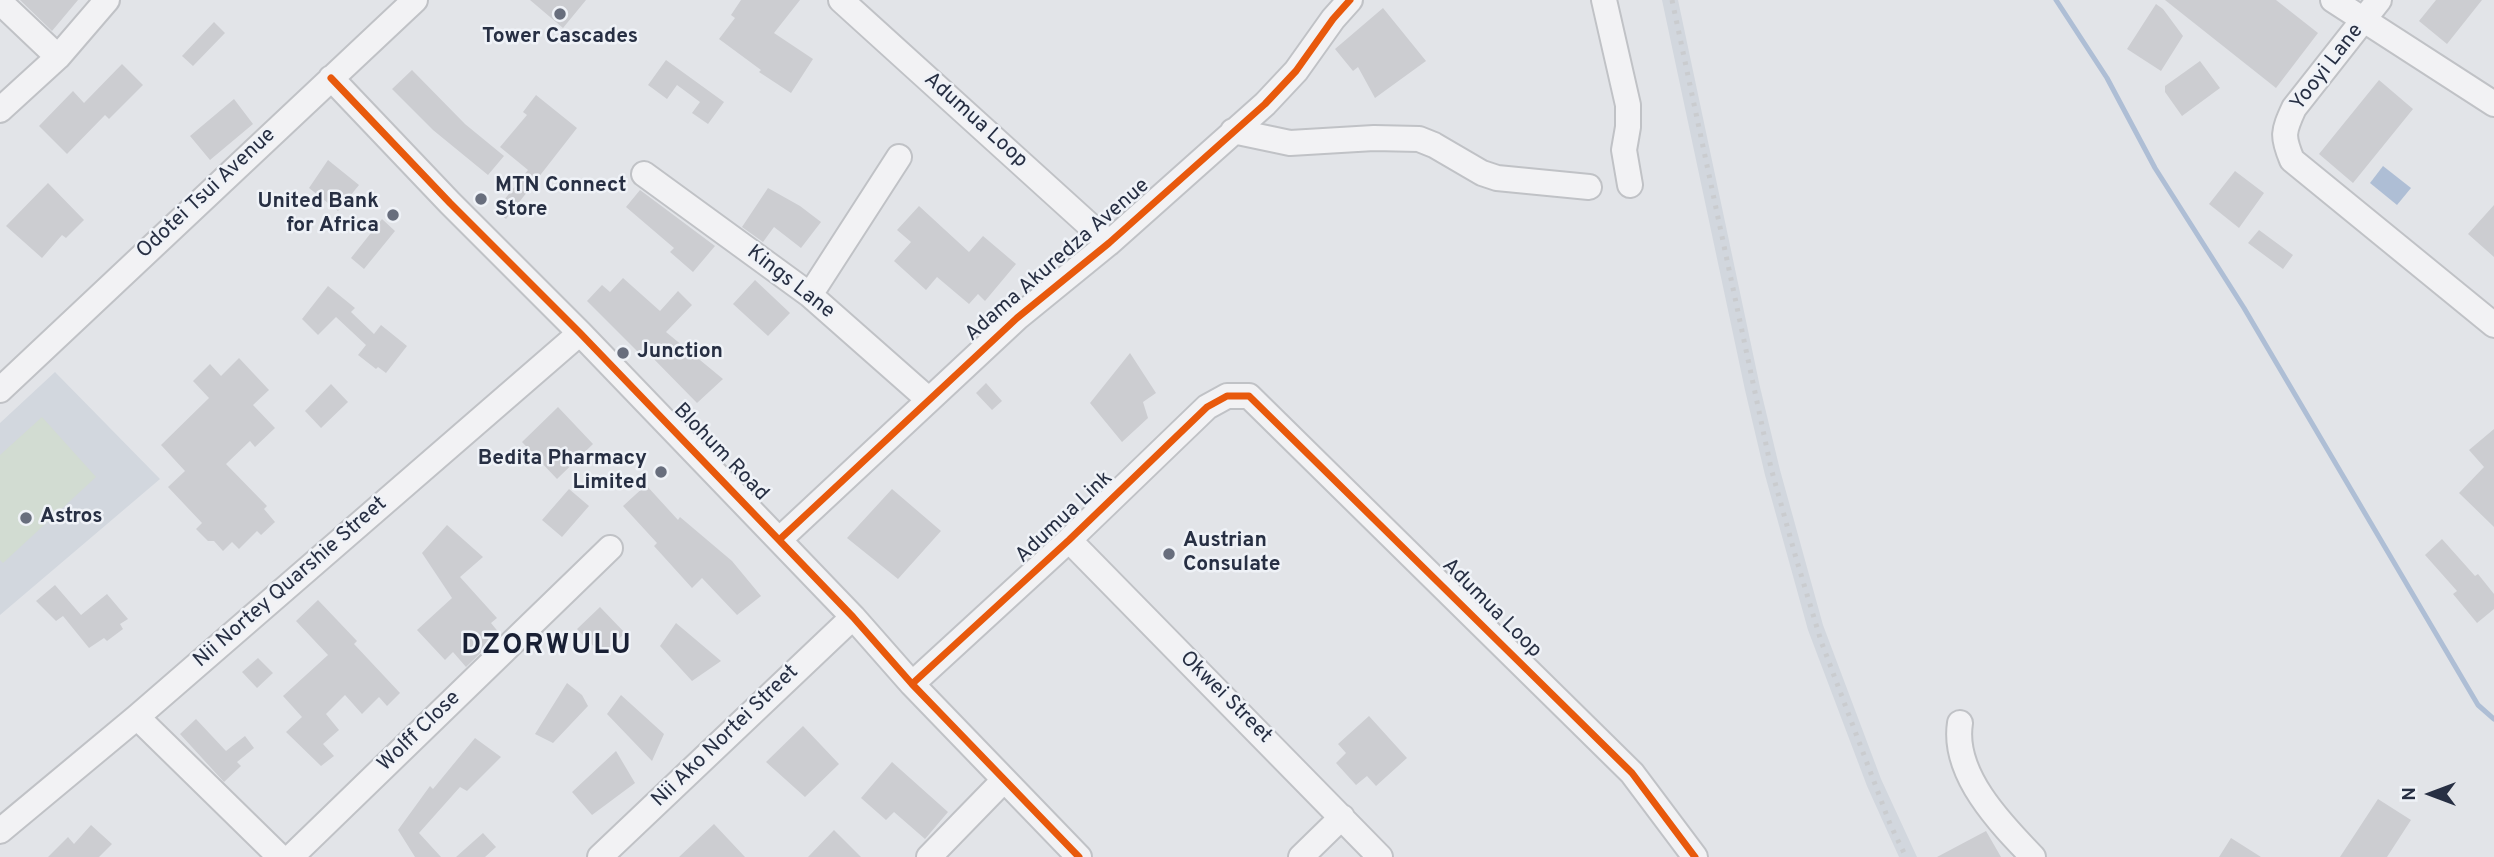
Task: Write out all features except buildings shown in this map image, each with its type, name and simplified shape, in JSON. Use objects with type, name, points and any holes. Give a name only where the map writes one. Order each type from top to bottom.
[{"type":"street","points":[[0,110],[58,57],[107,0]]},
{"type":"street","name":"Odotei Tsui Avenue","points":[[0,390],[415,0]]},
{"type":"street","name":"Adumua Loop","points":[[841,0],[1109,243]]},
{"type":"street","name":"Adama Akuredza Avenue","points":[[779,540],[1017,318],[1109,243],[1265,104],[1296,71],[1350,0]]},
{"type":"street","points":[[1604,0],[1628,105],[1624,150],[1630,185]]},
{"type":"street","points":[[2333,0],[2494,104]]},
{"type":"street","name":"Yooyi Lane","points":[[2379,0],[2294,108],[2284,128],[2284,139],[2292,160],[2494,325]]},
{"type":"street","points":[[0,2],[58,57]]},
{"type":"street","name":"Blohum Road","points":[[331,78],[450,203],[580,332],[1079,857]]},
{"type":"street","points":[[1233,131],[1290,143],[1374,138],[1419,139],[1482,173],[1497,178],[1589,187]]},
{"type":"street","points":[[810,295],[899,157]]},
{"type":"street","name":"Kings Lane","points":[[644,174],[810,295],[929,400]]},
{"type":"street","name":"Nii Nortey Quarshie Street","points":[[0,831],[137,718],[580,332]]},
{"type":"street","name":"Adumua Link","points":[[912,684],[1069,540],[1207,407],[1227,396],[1250,396]]},
{"type":"street","name":"Adumua Loop","points":[[1250,396],[1632,773],[1696,857]]},
{"type":"street","name":"Okwei Street","points":[[1069,540],[1380,857]]},
{"type":"street","name":"Wolff Close","points":[[290,857],[610,548]]},
{"type":"street","name":"Nii Ako Nortei Street","points":[[600,857],[853,617]]},
{"type":"street","points":[[137,718],[279,857]]},
{"type":"street","points":[[1960,723],[1961,751],[1966,768],[2000,822],[2033,857]]},
{"type":"street","points":[[929,857],[1004,780]]},
{"type":"street","points":[[1301,857],[1342,817]]},
{"type":"shaded area","points":[[1662,0],[1678,0],[1760,387],[1823,625],[1881,779],[1917,857],[1899,857],[1867,786],[1808,630],[1765,475],[1745,390]]},
{"type":"shaded area","points":[[55,372],[160,479],[0,615],[0,423]]},
{"type":"shaded area","name":"Astros","points":[[42,417],[96,477],[3,563],[0,560],[0,455]]},
{"type":"water","points":[[2383,166],[2411,188],[2397,205],[2370,183]]},
{"type":"waterway","points":[[2056,0],[2107,78],[2155,168],[2244,308],[2478,705],[2494,719]]},
{"type":"railway","points":[[1672,0],[1771,468],[1821,641],[1890,824],[1906,857]]},
{"type":"cycle path","points":[[779,540],[1017,318],[1109,243],[1265,104],[1296,71],[1350,0]]},
{"type":"cycle path","points":[[331,78],[853,617],[912,684],[1079,857]]},
{"type":"cycle path","points":[[912,684],[1069,540],[1207,407],[1227,396],[1249,396],[1632,773],[1695,857]]},
{"type":"place","name":"Tower Cascades","points":[[560,14]]},
{"type":"place","name":"MTN Connect Store","points":[[481,199]]},
{"type":"place","name":"United Bank for Africa","points":[[393,215]]},
{"type":"place","name":"Junction","points":[[623,353]]},
{"type":"place","name":"Bedita Pharmacy Limited","points":[[661,472]]},
{"type":"place","name":"Astros","points":[[26,518]]},
{"type":"place","name":"Austrian Consulate","points":[[1169,554]]},
{"type":"district","name":"DZORWULU","points":[[547,647]]}]
